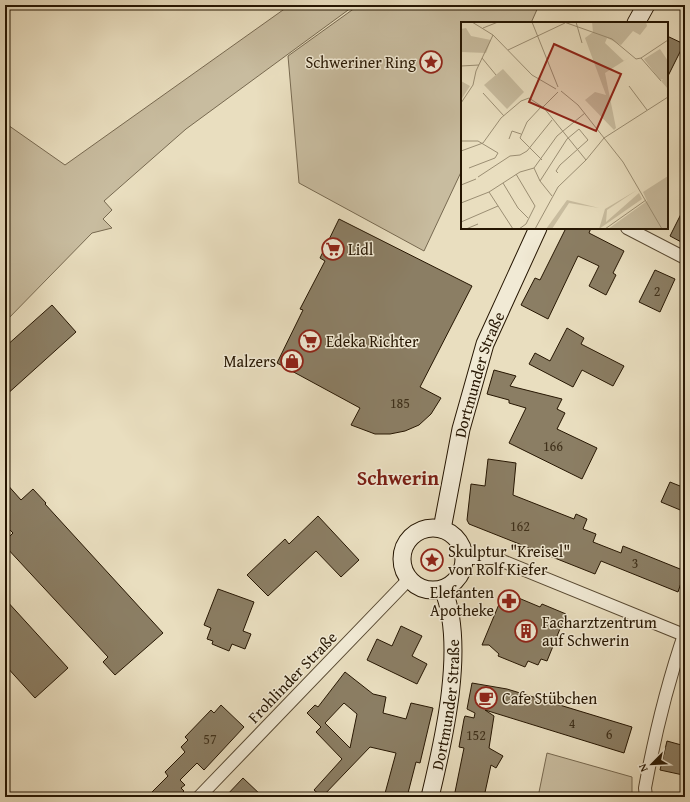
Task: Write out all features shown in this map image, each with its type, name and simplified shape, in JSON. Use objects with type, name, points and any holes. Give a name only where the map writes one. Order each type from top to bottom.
[{"type":"main road","points":[[637,22],[646,5]]},
{"type":"main road","name":"Dortmunder Straße","points":[[442,529],[461,429],[486,340],[538,229]]},
{"type":"main road","points":[[427,529],[442,529],[451,534],[461,546],[464,558],[464,565],[459,577],[443,589],[422,589],[409,579],[402,564],[402,556],[406,544],[412,536],[419,531],[427,529]]},
{"type":"main road","name":"Dortmunder Straße","points":[[430,797],[440,757],[452,678],[453,620],[443,589]]},
{"type":"street","points":[[629,229],[685,258]]},
{"type":"street","points":[[464,558],[495,558],[685,634],[682,654],[656,727],[644,788],[646,797]]},
{"type":"street","name":"Frohlinder Straße","points":[[199,797],[409,579]]},
{"type":"shaded area","points":[[290,5],[355,5],[186,129],[104,201],[112,210],[103,219],[112,228],[92,233],[5,322],[5,123],[65,165]]},
{"type":"shaded area","points":[[359,5],[539,5],[531,22],[461,22],[461,172],[424,251],[299,183],[288,56]]},
{"type":"shaded area","points":[[547,753],[632,777],[632,797],[538,797]]},
{"type":"building","points":[[668,36],[684,44],[668,76]]},
{"type":"building","points":[[685,206],[685,244],[670,236]]},
{"type":"building","points":[[339,219],[472,286],[420,387],[441,398],[431,414],[419,425],[405,431],[390,434],[375,434],[351,425],[360,408],[277,363],[303,310],[300,309],[325,261],[320,258]]},
{"type":"building","points":[[566,229],[591,229],[589,233],[624,251],[613,273],[616,275],[606,295],[589,286],[599,266],[578,256],[548,319],[521,305],[535,278],[540,280]]},
{"type":"building","points":[[655,270],[675,279],[660,312],[639,302]]},
{"type":"building","points":[[52,305],[76,332],[5,396],[5,347]]},
{"type":"building","points":[[567,328],[584,338],[581,344],[624,366],[613,386],[582,370],[573,387],[529,364],[535,353],[550,361]]},
{"type":"building","points":[[494,370],[516,376],[510,386],[562,399],[557,409],[565,413],[557,429],[597,448],[582,479],[509,443],[526,408],[509,403],[509,400],[487,394]]},
{"type":"building","points":[[488,459],[516,463],[513,495],[574,519],[576,514],[587,519],[583,529],[596,534],[593,542],[621,553],[623,546],[685,571],[678,592],[601,561],[595,574],[469,524],[467,520],[471,484],[485,486]]},
{"type":"building","points":[[5,482],[21,500],[33,489],[163,633],[115,675],[103,662],[108,657],[5,546],[5,541],[13,533],[5,525]]},
{"type":"building","points":[[670,482],[685,488],[685,512],[661,502]]},
{"type":"building","points":[[318,516],[359,560],[341,577],[316,551],[268,596],[247,575],[285,539],[289,544]]},
{"type":"building","points":[[218,589],[254,602],[243,631],[251,634],[245,649],[232,644],[229,651],[212,644],[213,641],[207,639],[211,628],[204,625]]},
{"type":"building","points":[[509,594],[540,607],[542,604],[566,614],[547,661],[541,659],[538,665],[528,661],[525,667],[498,656],[499,654],[489,645],[482,645],[502,597]]},
{"type":"building","points":[[5,599],[68,668],[35,698],[5,665]]},
{"type":"building","points":[[401,626],[422,636],[412,656],[427,664],[417,684],[367,660],[377,639],[392,646]]},
{"type":"building","points":[[345,672],[373,694],[386,697],[383,713],[406,719],[411,703],[433,708],[420,763],[416,762],[407,797],[384,797],[396,753],[370,747],[322,797],[314,790],[342,759],[316,732],[321,727],[307,713],[315,705],[318,707]],"holes":[[[344,703],[357,714],[350,748],[325,723]]]},
{"type":"building","points":[[472,683],[507,689],[632,727],[624,753],[485,710],[494,716],[489,748],[503,756],[496,768],[491,765],[484,797],[454,797],[464,748],[459,747],[464,719],[465,716],[474,718],[475,713],[467,709]]},
{"type":"building","points":[[221,705],[244,727],[204,770],[197,763],[180,780],[185,785],[181,788],[184,791],[178,797],[147,797],[168,776],[165,772],[185,752],[181,747],[188,740],[185,737],[211,710],[214,713]]},
{"type":"building","points":[[667,741],[685,746],[683,775],[660,770]]},
{"type":"building","points":[[243,778],[263,797],[225,797]]},
{"type":"place","name":"Schweriner Ring","points":[[431,62]]},
{"type":"place","name":"Lidl","points":[[333,249]]},
{"type":"place","name":"Edeka Richter","points":[[310,341]]},
{"type":"place","name":"Malzers","points":[[292,361]]},
{"type":"place","name":"Skulptur \"Kreisel\" von Rolf Kiefer","points":[[432,560]]},
{"type":"place","name":"Elefanten Apotheke","points":[[509,601]]},
{"type":"place","name":"Facharztzentrum auf Schwerin","points":[[526,631]]},
{"type":"place","name":"Cafe Stübchen","points":[[486,698]]},
{"type":"district","name":"Schwerin","points":[[398,477]]}]
